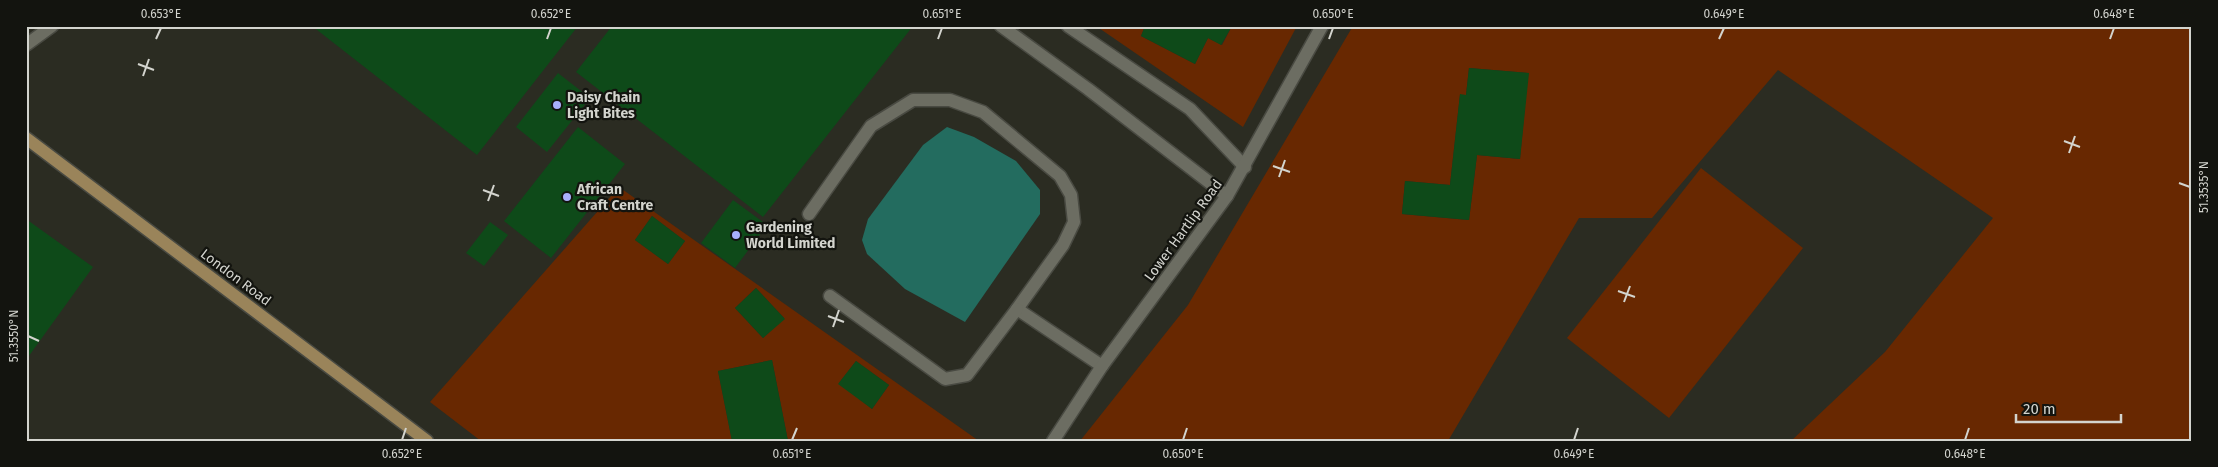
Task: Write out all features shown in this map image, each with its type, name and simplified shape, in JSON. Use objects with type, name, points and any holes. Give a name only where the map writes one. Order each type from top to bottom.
[{"type":"main road","name":"London Road","points":[[26,138],[427,441]]},
{"type":"street","points":[[26,45],[52,26]]},
{"type":"street","points":[[1001,26],[1088,89],[1227,196]]},
{"type":"street","points":[[1068,26],[1190,109],[1245,167]]},
{"type":"street","name":"Lower Hartlip Road","points":[[1053,441],[1102,366],[1227,196],[1245,167],[1322,26]]},
{"type":"street","points":[[809,214],[871,126],[912,100],[950,100],[983,112],[1060,176],[1071,195],[1074,222],[1067,238],[967,375],[945,379],[830,296]]},
{"type":"street","points":[[1017,309],[1102,366]]},
{"type":"shaded area","points":[[1096,26],[1145,26],[1141,36],[1195,64],[1208,38],[1222,45],[1232,26],[1297,26],[1243,127]]},
{"type":"shaded area","points":[[1353,26],[2192,26],[2192,441],[1791,441],[1885,352],[1993,218],[1778,70],[1652,218],[1579,218],[1448,441],[1080,441],[1188,305]],"holes":[[[1469,68],[1528,73],[1520,159],[1477,155],[1469,220],[1402,214],[1405,181],[1450,185],[1460,95],[1466,95]]]},
{"type":"shaded area","points":[[1701,168],[1803,248],[1669,418],[1567,338]]},
{"type":"shaded area","points":[[619,187],[979,441],[788,441],[772,360],[718,371],[732,441],[481,441],[430,402]],"holes":[[[652,216],[685,241],[668,264],[635,240]],[[756,288],[784,318],[763,338],[735,308]],[[856,361],[889,385],[872,409],[839,383]]]},
{"type":"water","points":[[947,127],[974,137],[1016,161],[1040,190],[1040,214],[965,322],[905,289],[867,254],[862,240],[868,219],[923,145]]},
{"type":"building","points":[[312,26],[578,26],[477,155]]},
{"type":"building","points":[[612,26],[913,26],[763,217],[576,72]]},
{"type":"building","points":[[1145,26],[1232,26],[1221,45],[1208,38],[1195,64],[1141,36]]},
{"type":"building","points":[[1469,68],[1529,73],[1520,159],[1477,155],[1469,220],[1402,214],[1405,181],[1450,185],[1460,94],[1466,95]]},
{"type":"building","points":[[558,73],[590,98],[547,152],[516,127]]},
{"type":"building","points":[[578,127],[625,164],[551,258],[504,221]]},
{"type":"building","points":[[733,200],[767,225],[735,268],[701,243]]},
{"type":"building","points":[[652,216],[685,241],[668,264],[635,240]]},
{"type":"building","points":[[26,219],[93,267],[26,360]]},
{"type":"building","points":[[490,222],[508,235],[484,266],[466,253]]},
{"type":"building","points":[[756,288],[785,319],[763,338],[735,308]]},
{"type":"building","points":[[772,360],[788,441],[732,441],[718,371]]},
{"type":"building","points":[[856,361],[889,385],[872,409],[838,384]]},
{"type":"place","name":"Daisy Chain Light Bites","points":[[557,105]]},
{"type":"place","name":"African Craft Centre","points":[[567,197]]},
{"type":"place","name":"Gardening World Limited","points":[[736,235]]}]
